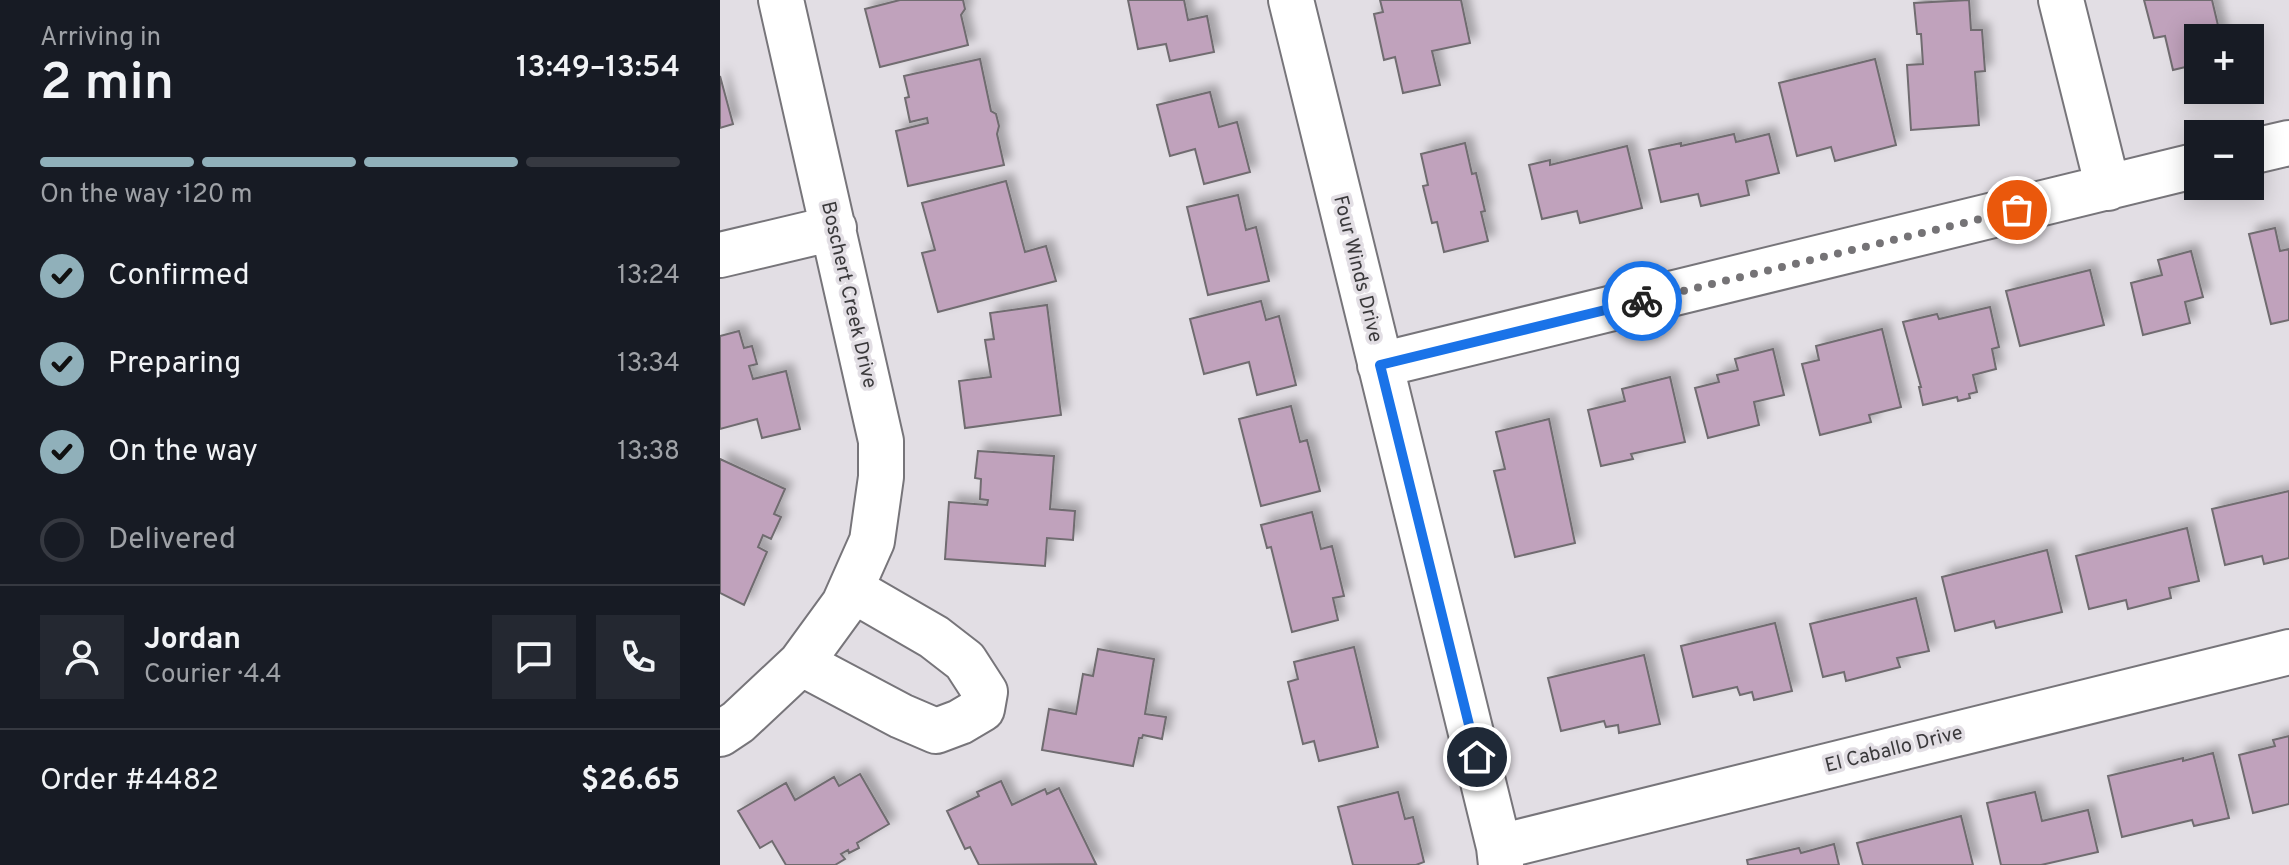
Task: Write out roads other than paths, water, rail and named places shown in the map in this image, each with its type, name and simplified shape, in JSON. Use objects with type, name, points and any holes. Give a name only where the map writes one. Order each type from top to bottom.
[{"type":"street","name":"Boschert Creek Drive","points":[[720,734],[738,722],[801,663],[844,604],[872,541],[881,477],[881,441],[781,0]]},
{"type":"street","name":"Four Winds Drive","points":[[1291,0],[1500,856]]},
{"type":"street","points":[[2061,0],[2108,188]]},
{"type":"street","points":[[2264,149],[2289,143]]},
{"type":"street","points":[[1380,365],[2184,169]]},
{"type":"street","points":[[720,255],[834,228]]},
{"type":"street","points":[[801,663],[936,731],[982,709],[985,692],[965,661],[934,637],[851,589]]},
{"type":"street","name":"El Caballo Drive","points":[[1500,856],[2289,652]]}]
